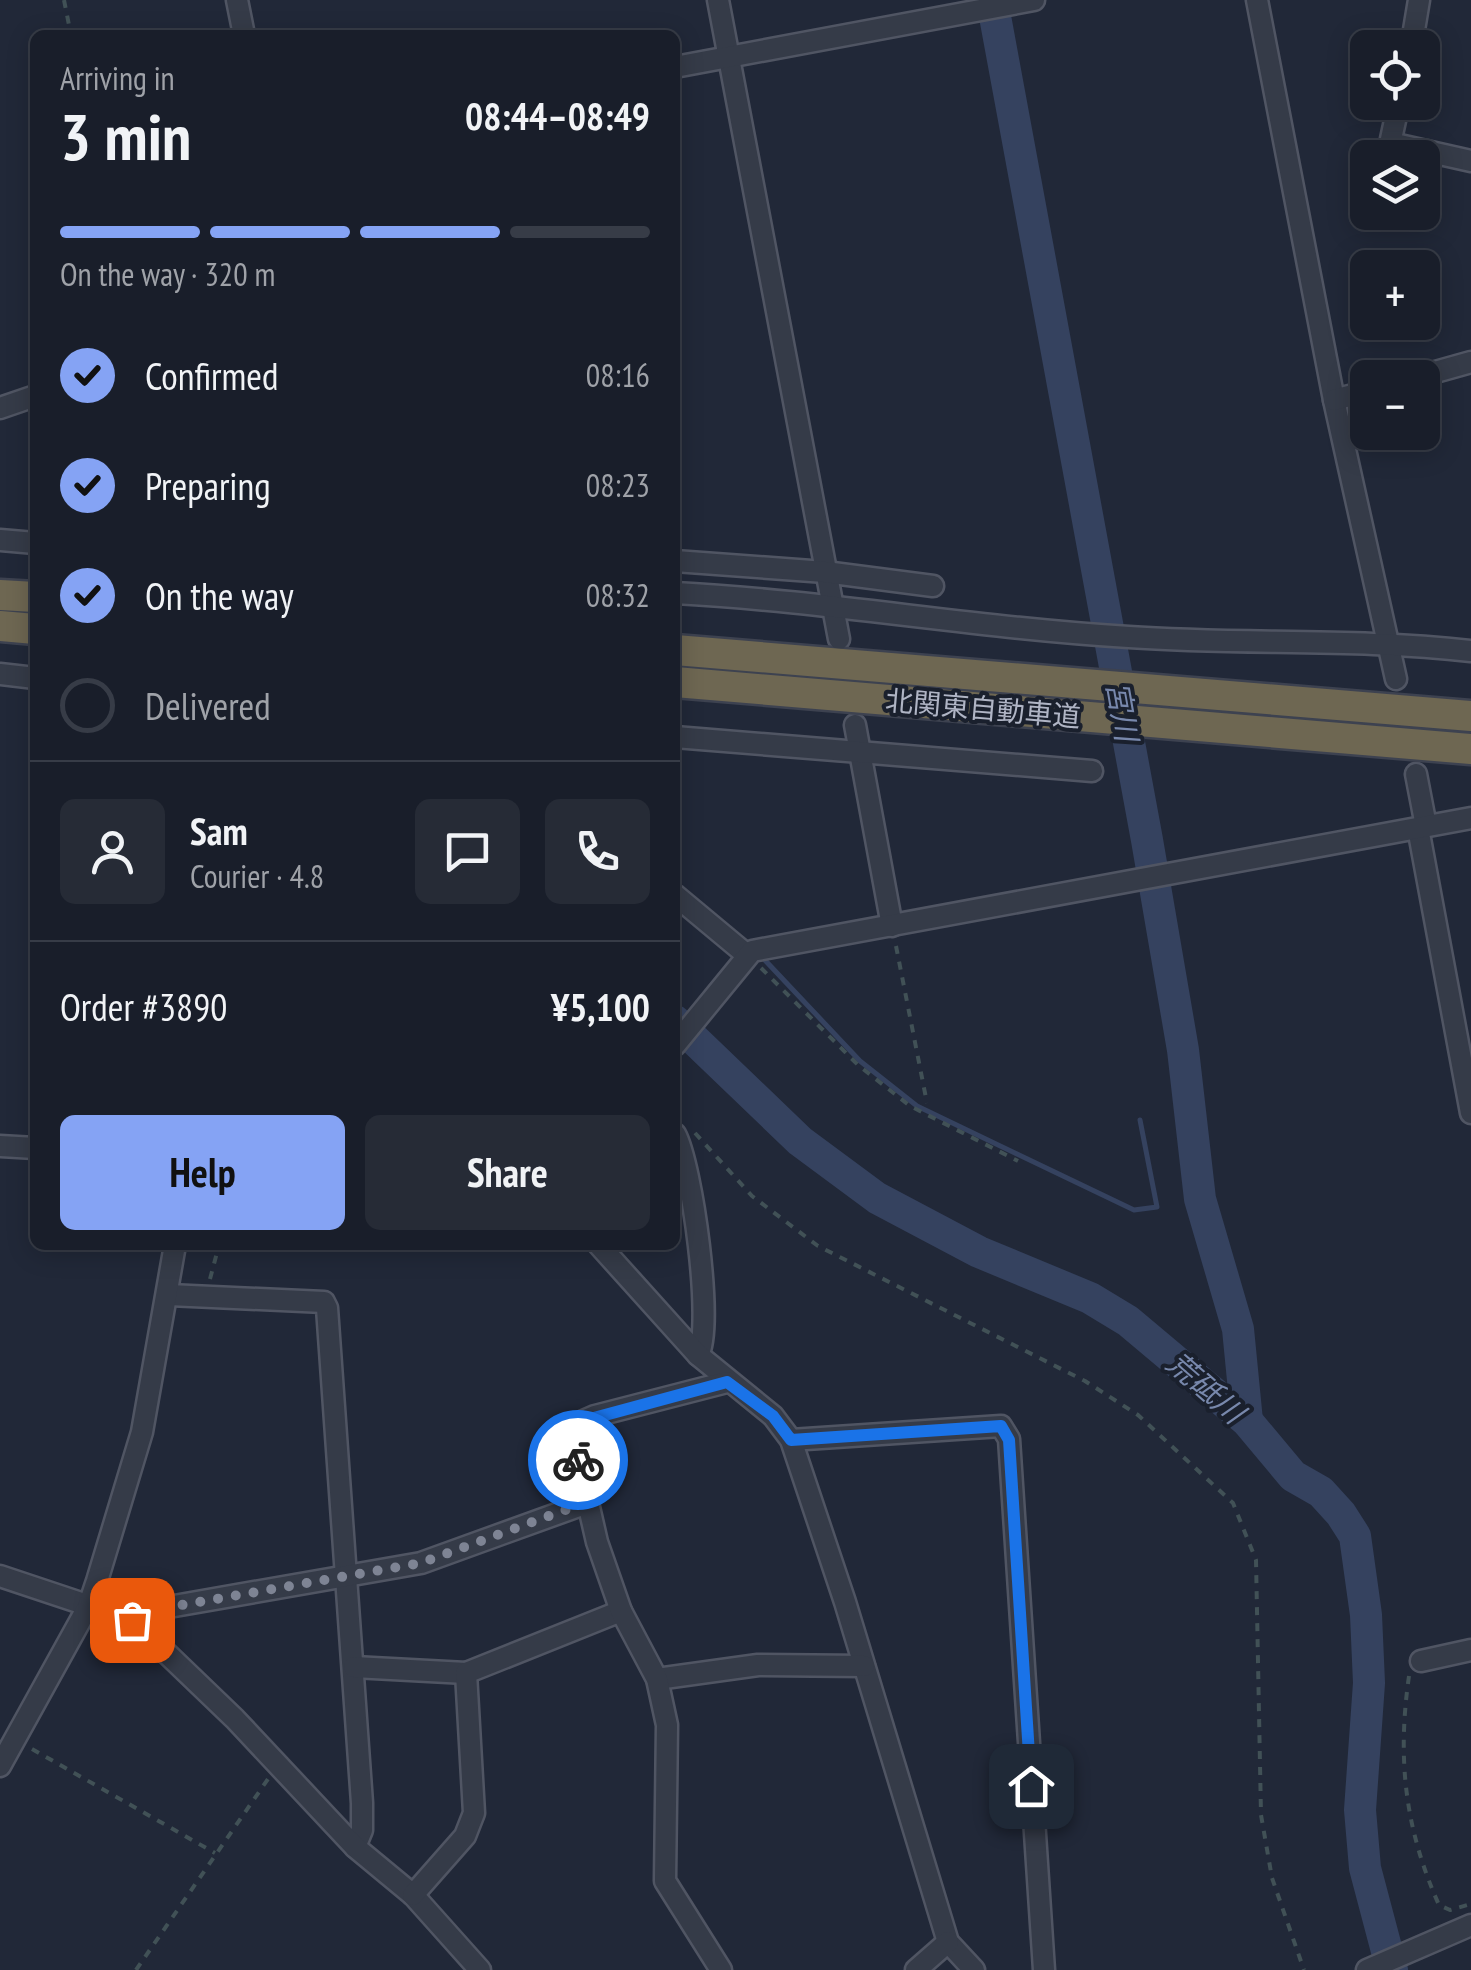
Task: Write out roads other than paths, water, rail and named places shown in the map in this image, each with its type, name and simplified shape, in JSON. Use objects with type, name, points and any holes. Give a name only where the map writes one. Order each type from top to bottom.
[{"type":"highway","points":[[0,595],[30,598]]},
{"type":"highway","points":[[0,626],[30,629]]},
{"type":"highway","name":"北関東自動車道","points":[[680,650],[1471,716]]},
{"type":"highway","name":"北関東自動車道","points":[[680,682],[1471,748]]},
{"type":"street","points":[[237,0],[243,30]]},
{"type":"street","points":[[718,0],[839,639]]},
{"type":"street","points":[[1257,0],[1334,400],[1396,679]]},
{"type":"street","points":[[1414,30],[1419,0]]},
{"type":"street","points":[[680,66],[1023,2]]},
{"type":"street","points":[[1395,120],[1390,139],[1394,144],[1471,161]]},
{"type":"street","points":[[1440,371],[1471,362]]},
{"type":"street","points":[[1334,400],[1350,395]]},
{"type":"street","points":[[0,408],[30,398]]},
{"type":"street","points":[[0,540],[30,543]]},
{"type":"street","points":[[680,561],[825,572],[933,586]]},
{"type":"street","points":[[680,592],[832,603],[1076,634],[1388,642],[1471,651]]},
{"type":"street","points":[[0,674],[30,677]]},
{"type":"street","points":[[855,725],[892,926]]},
{"type":"street","points":[[680,737],[1092,771]]},
{"type":"street","points":[[1416,774],[1471,1112]]},
{"type":"street","points":[[680,1039],[747,954],[1471,818]]},
{"type":"street","points":[[680,899],[747,954]]},
{"type":"street","points":[[681,1129],[692,1185],[703,1309],[698,1355]]},
{"type":"street","points":[[0,1146],[30,1148]]},
{"type":"street","points":[[0,1766],[89,1605],[142,1432],[175,1250]]},
{"type":"street","points":[[606,1250],[698,1355],[773,1416],[791,1440],[948,1942],[974,1970]]},
{"type":"street","points":[[169,1295],[324,1302],[327,1308],[362,1803],[362,1830],[354,1847]]},
{"type":"street","points":[[721,1970],[665,1881],[667,1725],[657,1679],[622,1611],[587,1502],[572,1433],[579,1422],[727,1382]]},
{"type":"street","points":[[791,1440],[1001,1426],[1009,1440],[1044,1970]]},
{"type":"street","points":[[132,1620],[142,1612],[421,1563],[587,1502]]},
{"type":"street","points":[[0,1576],[132,1620],[235,1720],[354,1847],[412,1895],[480,1970]]},
{"type":"street","points":[[354,1667],[466,1673],[622,1611]]},
{"type":"street","points":[[1421,1661],[1471,1650]]},
{"type":"street","points":[[657,1679],[758,1664],[864,1666]]},
{"type":"street","points":[[412,1895],[464,1836],[474,1813],[466,1673]]},
{"type":"street","points":[[1368,1970],[1471,1925]]},
{"type":"street","points":[[916,1970],[948,1942]]},
{"type":"waterway","name":"宮川","points":[[992,0],[1147,840],[1183,1050],[1200,1199],[1238,1329],[1247,1421]]},
{"type":"waterway","points":[[762,957],[860,1061],[917,1106],[1134,1210],[1157,1207],[1140,1120]]},
{"type":"waterway","name":"荒砥川","points":[[680,1026],[800,1141],[877,1198],[979,1252],[1090,1298],[1128,1321],[1247,1421],[1293,1476],[1321,1492],[1341,1514],[1355,1536],[1366,1615],[1369,1683],[1360,1810],[1365,1868],[1392,1970]]},
{"type":"waterway","points":[[1190,1200],[1200,1199]]}]
